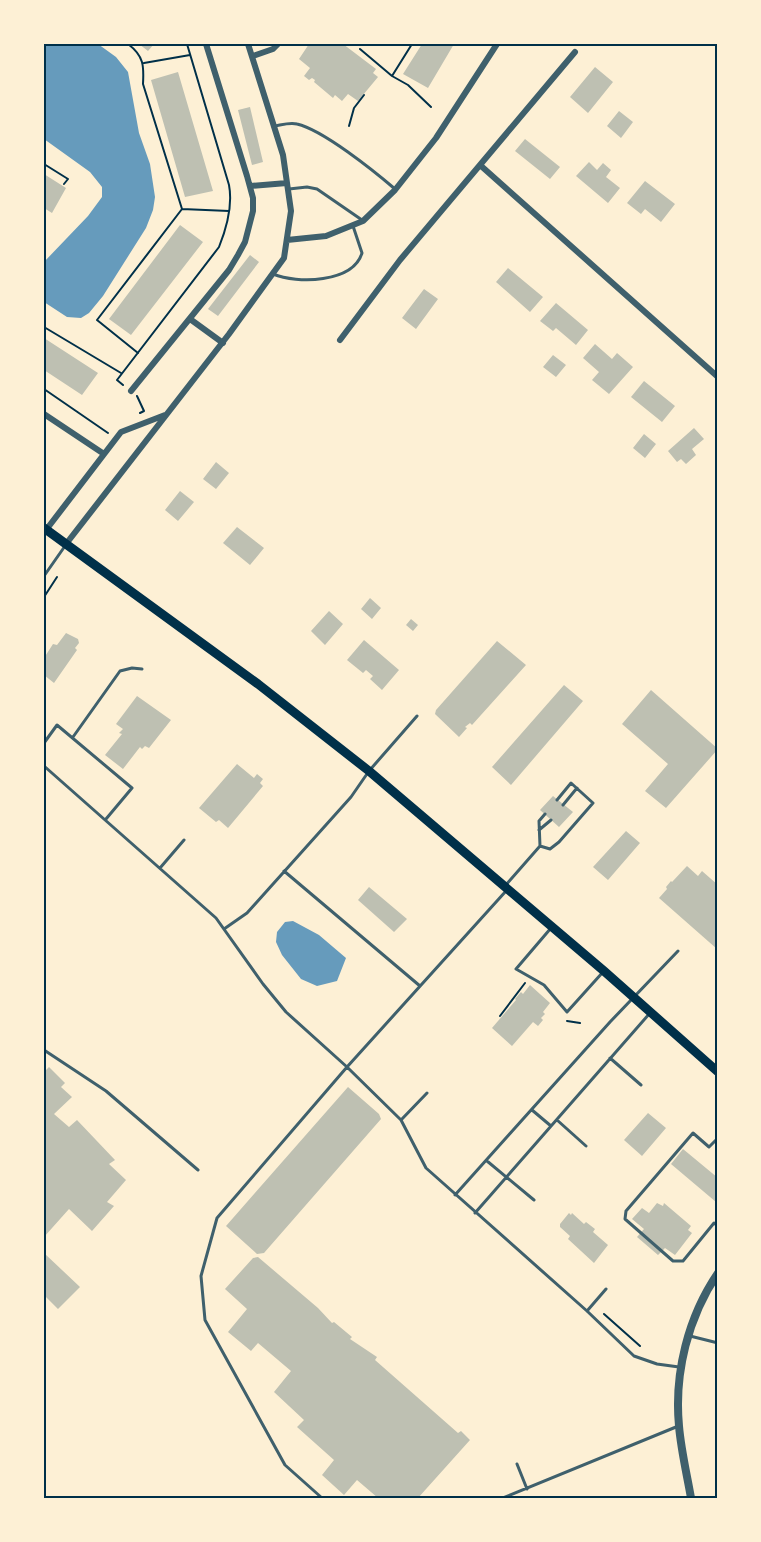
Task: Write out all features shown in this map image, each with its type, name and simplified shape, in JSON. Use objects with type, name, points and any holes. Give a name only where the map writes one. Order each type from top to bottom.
[{"type":"main road","points":[[44,530],[222,657],[369,771],[716,1068]]},
{"type":"street","points":[[131,391],[229,270],[245,242],[253,212],[250,186],[206,44]]},
{"type":"street","points":[[66,544],[223,343],[284,258],[291,211],[283,155],[248,44]]},
{"type":"street","points":[[253,56],[273,49],[278,44]]},
{"type":"street","points":[[288,240],[326,236],[363,221],[395,190],[436,138],[497,44]]},
{"type":"street","points":[[340,340],[400,260],[575,52]]},
{"type":"street","points":[[480,165],[717,377]]},
{"type":"street","points":[[250,186],[287,186]]},
{"type":"street","points":[[190,319],[223,343]]},
{"type":"street","points":[[44,414],[104,454]]},
{"type":"street","points":[[44,530],[121,432],[166,415]]},
{"type":"street","points":[[691,1498],[678,1426],[681,1367],[688,1335],[700,1304],[717,1273]]},
{"type":"lane","points":[[274,126],[295,123],[313,129],[375,172],[395,190]]},
{"type":"lane","points":[[287,186],[317,189],[363,221]]},
{"type":"lane","points":[[273,274],[293,280],[307,280],[346,272],[355,267],[362,253],[353,225]]},
{"type":"lane","points":[[44,576],[66,544]]},
{"type":"lane","points":[[73,737],[120,671],[132,668],[142,669]]},
{"type":"lane","points":[[224,929],[247,914],[351,797],[369,771],[417,716]]},
{"type":"lane","points":[[44,743],[57,725],[132,788],[106,819]]},
{"type":"lane","points":[[44,766],[216,918],[286,1012],[348,1067],[401,1120],[426,1168],[455,1196],[587,1311],[634,1356],[657,1364],[681,1367]]},
{"type":"lane","points":[[540,846],[550,849],[559,843],[593,803],[571,783],[557,800]]},
{"type":"lane","points":[[563,805],[577,788]]},
{"type":"lane","points":[[322,1498],[285,1465],[205,1320],[201,1276],[217,1218],[506,889],[540,846],[539,821],[545,814]]},
{"type":"lane","points":[[539,830],[551,820]]},
{"type":"lane","points":[[160,868],[184,840]]},
{"type":"lane","points":[[284,871],[420,987]]},
{"type":"lane","points":[[551,928],[516,969],[544,984],[567,1012],[604,971]]},
{"type":"lane","points":[[455,1196],[610,1022],[678,951]]},
{"type":"lane","points":[[475,1213],[651,1012]]},
{"type":"lane","points":[[44,1050],[106,1091],[198,1170]]},
{"type":"lane","points":[[610,1058],[641,1084]]},
{"type":"lane","points":[[401,1120],[427,1093]]},
{"type":"lane","points":[[532,1110],[551,1126]]},
{"type":"lane","points":[[557,1119],[586,1146]]},
{"type":"lane","points":[[717,1138],[709,1147],[693,1133],[626,1211],[626,1219],[673,1261],[678,1262],[683,1262],[714,1223],[717,1226]]},
{"type":"lane","points":[[487,1160],[534,1200]]},
{"type":"lane","points":[[587,1311],[606,1289]]},
{"type":"lane","points":[[688,1335],[717,1343]]},
{"type":"lane","points":[[503,1498],[678,1426]]},
{"type":"lane","points":[[517,1464],[527,1489]]},
{"type":"path","points":[[128,44],[133,47],[144,63],[143,84],[182,209]]},
{"type":"path","points":[[134,416],[144,411],[139,397],[117,380],[219,247],[231,199],[229,184],[187,44]]},
{"type":"path","points":[[392,76],[412,44]]},
{"type":"path","points":[[360,49],[392,76],[408,85],[431,107]]},
{"type":"path","points":[[144,63],[190,55]]},
{"type":"path","points":[[349,126],[354,108],[364,94]]},
{"type":"path","points":[[44,164],[68,179],[64,184]]},
{"type":"path","points":[[182,209],[229,211]]},
{"type":"path","points":[[138,353],[97,320],[182,209]]},
{"type":"path","points":[[44,327],[122,374]]},
{"type":"path","points":[[44,389],[109,433],[104,438]]},
{"type":"path","points":[[44,597],[57,577]]},
{"type":"path","points":[[500,1016],[525,984]]},
{"type":"path","points":[[567,1022],[580,1023]]},
{"type":"path","points":[[601,1312],[640,1346]]},
{"type":"water","points":[[44,44],[98,44],[116,57],[128,72],[139,133],[150,164],[155,197],[146,228],[103,296],[89,313],[81,318],[67,317],[44,302],[44,262],[88,216],[102,197],[102,187],[90,172],[44,139]]},
{"type":"water","points":[[293,921],[319,935],[346,958],[337,981],[317,986],[301,979],[282,955],[276,942],[277,932],[285,922]]},
{"type":"building","points":[[139,44],[154,44],[148,51]]},
{"type":"building","points":[[309,44],[343,44],[376,69],[373,73],[378,77],[358,101],[348,94],[342,101],[335,95],[333,98],[314,82],[315,80],[312,78],[309,80],[304,76],[310,68],[299,59]]},
{"type":"building","points":[[422,44],[454,44],[428,88],[403,74]]},
{"type":"building","points":[[595,67],[613,82],[588,113],[570,97]]},
{"type":"building","points":[[178,72],[213,191],[185,197],[151,80]]},
{"type":"building","points":[[250,107],[263,162],[252,165],[238,110]]},
{"type":"building","points":[[619,111],[633,122],[621,138],[607,126]]},
{"type":"building","points":[[525,139],[560,167],[550,179],[515,151]]},
{"type":"building","points":[[589,162],[597,170],[603,163],[611,170],[606,177],[620,188],[608,203],[576,176]]},
{"type":"building","points":[[44,174],[66,188],[52,213],[44,208]]},
{"type":"building","points":[[645,181],[675,204],[661,222],[645,209],[641,214],[627,203]]},
{"type":"building","points":[[180,225],[203,242],[131,335],[109,319]]},
{"type":"building","points":[[250,255],[259,262],[218,316],[208,309]]},
{"type":"building","points":[[508,268],[543,297],[530,312],[496,282]]},
{"type":"building","points":[[424,289],[438,299],[416,329],[402,318]]},
{"type":"building","points":[[556,303],[588,330],[576,345],[556,328],[553,331],[540,321]]},
{"type":"building","points":[[44,338],[98,373],[82,395],[44,370]]},
{"type":"building","points":[[595,344],[612,359],[617,353],[633,367],[609,394],[592,380],[599,372],[583,358]]},
{"type":"building","points":[[553,355],[566,365],[556,377],[543,367]]},
{"type":"building","points":[[644,381],[675,406],[662,422],[631,397]]},
{"type":"building","points":[[694,428],[704,439],[692,449],[696,455],[686,464],[681,459],[677,462],[668,451]]},
{"type":"building","points":[[644,434],[656,444],[645,458],[633,448]]},
{"type":"building","points":[[216,462],[229,473],[216,489],[203,479]]},
{"type":"building","points":[[180,491],[194,502],[178,521],[165,510]]},
{"type":"building","points":[[237,527],[264,548],[250,565],[223,543]]},
{"type":"building","points":[[370,598],[381,608],[372,619],[361,609]]},
{"type":"building","points":[[329,611],[343,624],[325,645],[311,631]]},
{"type":"building","points":[[411,619],[418,625],[413,631],[406,625]]},
{"type":"building","points":[[66,633],[78,639],[79,643],[75,648],[77,650],[54,683],[44,675],[44,658],[53,644],[57,645]]},
{"type":"building","points":[[364,640],[399,670],[382,690],[370,679],[373,676],[366,670],[363,673],[347,660]]},
{"type":"building","points":[[497,641],[526,665],[472,725],[470,723],[465,727],[467,728],[459,737],[435,714],[436,710]]},
{"type":"building","points":[[564,685],[583,701],[511,785],[492,767]]},
{"type":"building","points":[[651,690],[718,749],[666,808],[645,791],[668,764],[622,724]]},
{"type":"building","points":[[137,696],[171,720],[149,748],[140,747],[123,769],[105,755],[122,734],[119,733],[123,729],[116,724]]},
{"type":"building","points":[[237,764],[254,778],[257,774],[263,779],[260,783],[263,786],[228,828],[219,820],[216,822],[199,808]]},
{"type":"building","points":[[553,796],[573,812],[559,827],[540,810]]},
{"type":"building","points":[[626,831],[640,843],[608,880],[593,867]]},
{"type":"building","points":[[687,866],[698,876],[702,871],[718,885],[717,949],[659,898],[671,881]]},
{"type":"building","points":[[369,887],[407,919],[394,932],[358,900]]},
{"type":"building","points":[[530,985],[550,1003],[543,1012],[545,1014],[541,1018],[543,1020],[538,1026],[533,1022],[512,1046],[492,1028],[521,992],[523,994]]},
{"type":"building","points":[[49,1067],[65,1083],[61,1087],[72,1097],[54,1114],[69,1127],[77,1120],[115,1160],[109,1164],[126,1180],[107,1202],[114,1206],[92,1231],[69,1209],[44,1237],[44,1072]]},
{"type":"building","points":[[348,1087],[379,1114],[381,1119],[264,1253],[257,1254],[226,1226]]},
{"type":"building","points":[[648,1113],[666,1128],[642,1156],[624,1140]]},
{"type":"building","points":[[683,1149],[718,1178],[718,1200],[716,1202],[671,1164]]},
{"type":"building","points":[[657,1203],[663,1206],[664,1203],[691,1226],[688,1230],[692,1233],[675,1255],[665,1248],[658,1255],[637,1237],[644,1229],[632,1219],[642,1208],[649,1213]]},
{"type":"building","points":[[569,1213],[595,1229],[593,1232],[608,1245],[594,1263],[568,1239],[570,1236],[560,1227]]},
{"type":"building","points":[[44,1253],[80,1287],[58,1309],[44,1295]]},
{"type":"building","points":[[258,1257],[318,1308],[332,1323],[334,1322],[352,1337],[350,1339],[377,1357],[375,1360],[458,1433],[461,1431],[470,1440],[418,1498],[378,1498],[357,1480],[344,1495],[322,1475],[334,1460],[297,1427],[304,1420],[274,1392],[291,1371],[258,1343],[251,1351],[228,1332],[247,1309],[225,1289],[253,1258]]}]
